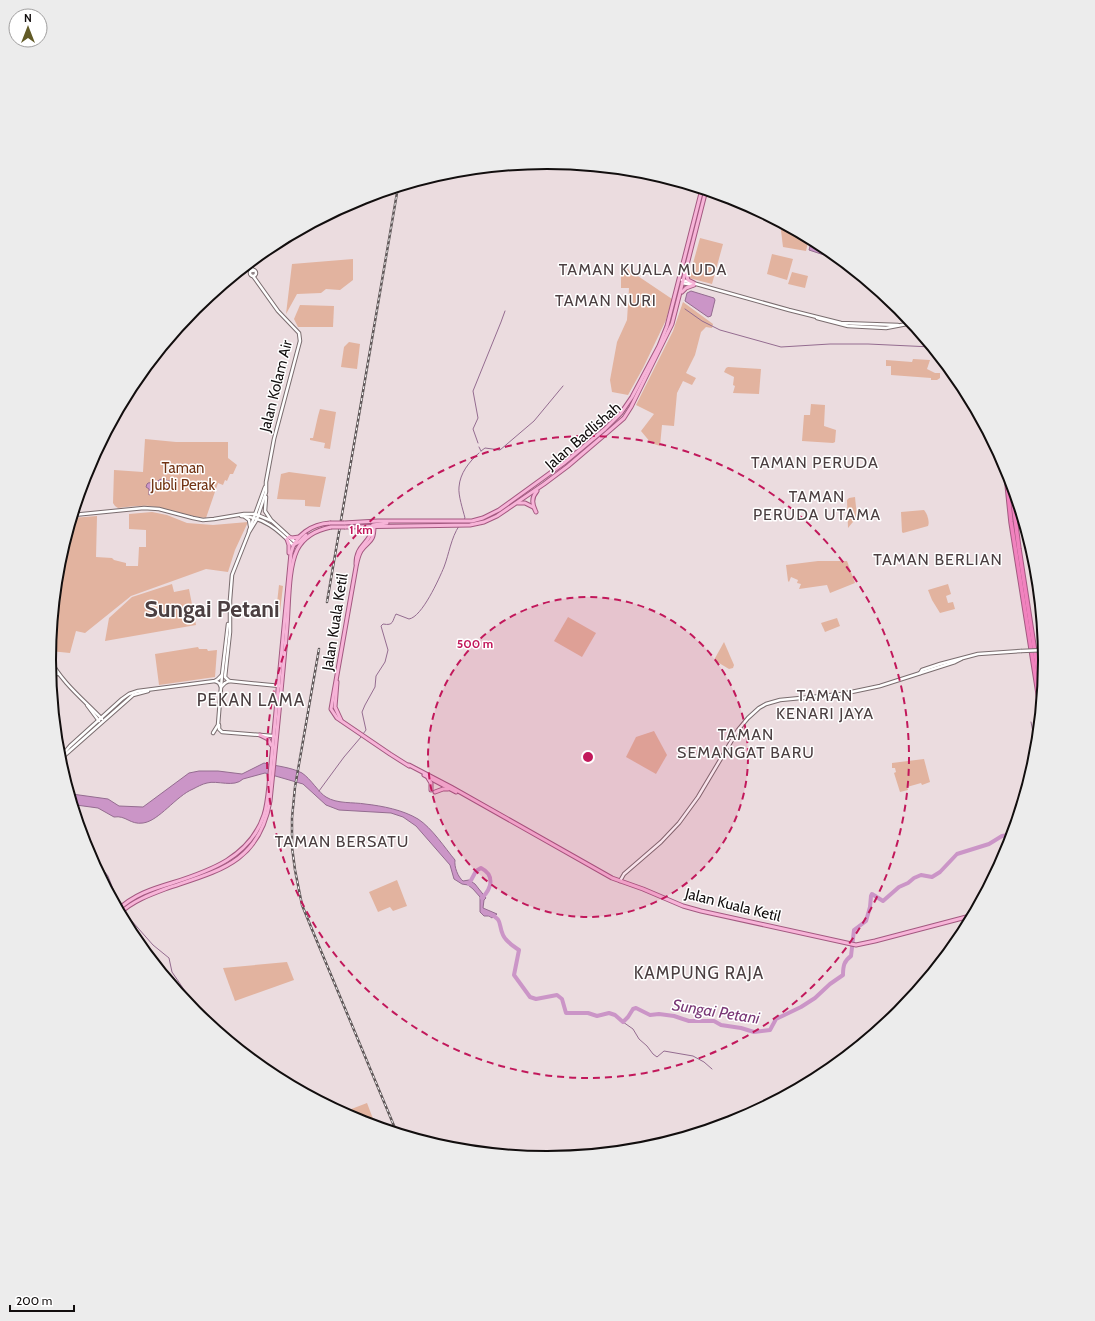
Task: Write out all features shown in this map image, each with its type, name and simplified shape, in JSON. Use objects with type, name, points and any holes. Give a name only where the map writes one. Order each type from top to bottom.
[{"type":"highway","points":[[1007,487],[1011,522],[1038,693]]},
{"type":"highway","points":[[1012,501],[1018,549],[1039,676]]},
{"type":"main road","name":"Jalan Badlishah","points":[[330,525],[345,527],[462,525],[478,524],[493,519],[568,466],[609,431],[627,414],[672,324],[680,294],[701,194]]},
{"type":"main road","name":"Jalan Badlishah","points":[[330,525],[397,521],[465,521],[483,518],[507,505],[554,471],[605,429],[627,406],[660,347],[686,273],[705,195]]},
{"type":"main road","points":[[252,271],[250,274],[254,275]]},
{"type":"main road","points":[[252,271],[255,272],[254,275]]},
{"type":"main road","points":[[686,273],[688,280],[694,284]]},
{"type":"main road","name":"Jalan Kolam Air","points":[[254,275],[278,311],[299,333],[300,338],[293,371],[277,426],[266,482],[256,516]]},
{"type":"main road","points":[[682,281],[807,315],[844,323],[906,324]]},
{"type":"main road","points":[[680,294],[686,288],[694,284]]},
{"type":"main road","name":"Jalan Kolam Air","points":[[256,516],[266,492],[266,482]]},
{"type":"main road","points":[[536,512],[533,506],[532,498],[544,484]]},
{"type":"main road","points":[[266,492],[266,511],[272,521],[294,544]]},
{"type":"main road","points":[[518,502],[532,507]]},
{"type":"main road","points":[[79,514],[144,508],[159,509],[199,519],[212,520],[244,514],[272,521]]},
{"type":"main road","points":[[237,516],[256,516],[288,538],[296,538],[313,527],[330,525]]},
{"type":"main road","points":[[245,516],[249,520],[249,532]]},
{"type":"main road","points":[[250,526],[256,516]]},
{"type":"main road","points":[[256,516],[232,575],[229,622],[218,725],[213,733],[222,732],[273,736]]},
{"type":"main road","points":[[373,526],[378,523],[392,523],[397,521]]},
{"type":"main road","points":[[345,523],[369,524],[373,526]]},
{"type":"main road","points":[[293,564],[294,544],[309,533],[330,525]]},
{"type":"main road","points":[[361,526],[368,529],[372,534]]},
{"type":"main road","points":[[372,534],[373,526]]},
{"type":"main road","name":"Jalan Kuala Ketil","points":[[382,526],[372,534],[358,551],[356,558],[356,567],[337,680],[335,707],[341,720],[358,733],[427,776],[460,793]]},
{"type":"main road","points":[[273,760],[273,736],[293,564],[295,554],[300,546],[306,538],[316,531]]},
{"type":"main road","points":[[290,559],[294,544],[302,535]]},
{"type":"main road","points":[[124,906],[153,893],[231,864],[241,857],[256,840],[262,829],[268,810],[278,720],[290,559],[288,538]]},
{"type":"main road","points":[[620,881],[624,874],[661,842],[679,823],[704,788],[738,730],[748,718],[766,704],[780,700],[842,694],[880,686],[981,653],[1039,650]]},
{"type":"main road","points":[[56,671],[101,721]]},
{"type":"main road","points":[[65,755],[128,695],[138,691],[215,681],[223,676]]},
{"type":"main road","points":[[223,676],[229,681]]},
{"type":"main road","points":[[215,681],[219,683],[221,688]]},
{"type":"main road","points":[[221,688],[224,683],[229,681],[280,686]]},
{"type":"main road","points":[[64,753],[70,746],[133,695],[150,690]]},
{"type":"main road","points":[[126,701],[131,702]]},
{"type":"main road","points":[[273,736],[275,734],[278,720]]},
{"type":"main road","points":[[218,725],[222,732]]},
{"type":"main road","points":[[260,735],[270,741],[272,748]]},
{"type":"main road","name":"Jalan Kuala Ketil","points":[[409,765],[451,787],[601,872],[683,906],[701,911],[856,945],[875,942],[966,917]]},
{"type":"main road","points":[[427,776],[431,783],[431,790]]},
{"type":"main road","points":[[124,906],[137,896],[198,874],[221,864],[240,852],[255,834],[262,820],[270,786]]},
{"type":"main road","points":[[435,792],[443,789],[450,789]]},
{"type":"main road","points":[[137,896],[153,893],[167,884]]},
{"type":"green space","points":[[781,228],[808,244],[806,251],[783,247]]},
{"type":"green space","points":[[700,238],[723,244],[712,284],[689,278]]},
{"type":"green space","points":[[772,254],[793,259],[787,280],[767,274]]},
{"type":"green space","points":[[353,259],[353,280],[340,290],[326,289],[321,293],[297,294],[286,314],[292,264]]},
{"type":"green space","points":[[626,268],[672,299],[666,320],[628,395],[612,392],[610,380],[617,342],[627,320],[629,288],[621,288],[621,275]]},
{"type":"green space","points":[[792,272],[808,276],[805,288],[788,284]]},
{"type":"green space","points":[[683,302],[713,324],[712,328],[706,327],[701,332],[695,355],[686,373],[696,378],[692,385],[683,381],[677,393],[674,426],[662,425],[660,446],[651,443],[641,431],[654,414],[636,405],[673,331]]},
{"type":"green space","points":[[300,305],[334,306],[333,327],[298,327],[294,319]]},
{"type":"green space","points":[[349,342],[360,344],[357,369],[341,367],[344,347]]},
{"type":"green space","points":[[913,359],[930,360],[927,369],[935,373],[940,373],[940,378],[937,380],[931,380],[931,378],[891,375],[891,366],[886,366],[886,360],[912,362]]},
{"type":"green space","points":[[728,367],[761,369],[759,394],[733,393],[735,386],[733,385],[734,377],[724,372]]},
{"type":"green space","points":[[811,404],[825,405],[824,426],[836,430],[835,442],[802,441],[804,415],[810,415]]},
{"type":"green space","points":[[320,409],[336,412],[330,449],[324,448],[325,443],[310,440],[310,438],[313,438]]},
{"type":"green space","name":"Taman Jubli Perak","points":[[145,439],[176,442],[228,442],[228,458],[237,465],[233,474],[230,474],[227,481],[225,480],[223,485],[218,483],[206,518],[150,506],[118,508],[115,506],[113,503],[114,470],[143,472]]},
{"type":"green space","points":[[289,472],[326,477],[320,507],[305,506],[305,500],[277,499],[281,474]]},
{"type":"green space","points":[[855,497],[857,517],[848,528],[847,500]]},
{"type":"green space","points":[[924,510],[929,522],[928,526],[903,533],[901,512]]},
{"type":"green space","points":[[152,512],[167,515],[187,523],[213,525],[248,522],[235,550],[228,572],[206,569],[131,596],[85,633],[76,631],[70,653],[56,652],[60,596],[65,565],[78,518],[97,516],[96,557],[112,558],[114,560],[126,563],[126,566],[138,566],[139,547],[146,547],[146,530],[129,529],[129,514]]},
{"type":"green space","points":[[818,561],[847,561],[855,583],[830,593],[827,585],[799,589],[801,584],[797,583],[798,580],[791,577],[789,582],[788,581],[786,565]]},
{"type":"green space","points":[[172,584],[174,592],[189,589],[196,625],[105,641],[109,618],[132,597]]},
{"type":"green space","points":[[948,584],[951,594],[946,596],[948,603],[953,602],[955,609],[940,613],[928,590]]},
{"type":"green space","points":[[279,585],[283,586],[280,612],[276,612]]},
{"type":"green space","points":[[568,617],[596,633],[582,657],[554,641]]},
{"type":"green space","points":[[837,618],[840,626],[825,632],[821,623]]},
{"type":"green space","points":[[724,642],[734,665],[733,668],[729,669],[714,660]]},
{"type":"green space","points":[[198,647],[199,649],[207,649],[208,651],[217,650],[215,677],[159,685],[155,654]]},
{"type":"green space","points":[[654,731],[667,755],[656,774],[626,757],[636,737]]},
{"type":"green space","points":[[924,759],[930,782],[922,785],[921,783],[907,787],[908,790],[900,792],[894,773],[896,772],[895,768],[892,768],[892,763]]},
{"type":"green space","points":[[397,880],[407,906],[393,911],[390,907],[378,912],[369,892]]},
{"type":"green space","points":[[287,962],[294,980],[235,1001],[223,968]]},
{"type":"green space","points":[[367,1103],[374,1120],[359,1115],[349,1110]]},
{"type":"shaded area","points":[[810,245],[826,256],[809,250]]},
{"type":"shaded area","points":[[691,291],[714,298],[715,300],[711,316],[708,317],[685,301],[687,293]]},
{"type":"shaded area","points":[[161,479],[174,482],[175,487],[170,489],[165,487],[165,482],[161,481],[158,483],[158,486],[153,489],[153,493],[149,495],[149,489],[146,487],[147,484]]},
{"type":"shaded area","points":[[264,763],[288,768],[302,773],[323,795],[330,799],[340,802],[386,807],[406,813],[418,819],[433,833],[455,860],[456,869],[461,879],[463,881],[469,880],[475,884],[486,898],[484,900],[483,908],[497,914],[492,918],[489,916],[484,916],[480,912],[480,897],[468,885],[462,884],[454,879],[450,865],[416,826],[403,817],[391,813],[339,810],[326,805],[303,784],[265,773],[243,779],[235,783],[207,783],[187,792],[155,818],[143,823],[135,823],[122,817],[114,817],[98,808],[78,805],[75,794],[108,799],[119,806],[143,807],[189,773],[199,771],[218,771],[242,774]]},
{"type":"waterway","points":[[685,309],[702,321],[720,330],[781,347],[830,344],[926,347]]},
{"type":"waterway","points":[[478,443],[473,429],[478,418],[473,391],[505,311]]},
{"type":"waterway","points":[[481,451],[485,448],[500,450],[534,421],[563,386]]},
{"type":"waterway","points":[[479,447],[481,451]]},
{"type":"waterway","points":[[461,524],[465,518],[459,494],[461,477],[466,468],[479,453]]},
{"type":"waterway","points":[[363,734],[366,730],[362,712],[375,687],[376,676],[385,662],[388,650],[381,626],[383,624],[391,624],[396,614],[409,619],[414,617],[419,612],[430,597],[438,580],[459,526]]},
{"type":"waterway","points":[[1031,722],[1033,734]]},
{"type":"waterway","points":[[319,791],[361,737]]},
{"type":"waterway","name":"Sungai Petani","points":[[490,914],[499,920],[506,940],[519,950],[514,975],[530,997],[536,999],[557,995],[562,999],[566,1013],[588,1013],[597,1016],[609,1013],[615,1015],[623,1022],[633,1009],[636,1008],[650,1015],[659,1014],[674,1016],[689,1021],[714,1021],[721,1025],[741,1028],[754,1032],[770,1030],[776,1019],[801,1007],[815,998],[830,984],[843,975],[844,964],[851,956],[854,930],[866,921],[872,894],[883,901],[899,887],[908,883],[914,878],[921,875],[932,877],[940,872],[957,854],[989,844],[1002,836],[1007,835]]},
{"type":"waterway","name":"Sungai Petani","points":[[469,884],[476,871],[481,868],[488,874],[490,878],[490,886],[482,898]]},
{"type":"waterway","points":[[103,869],[108,876],[113,890]]},
{"type":"waterway","points":[[130,918],[153,945],[169,958],[172,972],[185,993]]},
{"type":"waterway","points":[[623,1022],[633,1029],[639,1039],[657,1057],[664,1051],[693,1056],[704,1062],[712,1069]]},
{"type":"railway","points":[[327,602],[397,193]]},
{"type":"railway","points":[[319,649],[295,787],[292,818],[292,847],[295,870],[302,905],[395,1127]]},
{"type":"district","name":"TAMAN KUALA MUDA","points":[[643,269]]},
{"type":"district","name":"TAMAN NURI","points":[[606,300]]},
{"type":"district","name":"TAMAN PERUDA","points":[[815,462]]},
{"type":"district","name":"TAMAN PERUDA UTAMA","points":[[817,505]]},
{"type":"district","name":"TAMAN BERLIAN","points":[[938,559]]},
{"type":"district","name":"Sungai Petani","points":[[212,609]]},
{"type":"district","name":"PEKAN LAMA","points":[[251,700]]},
{"type":"district","name":"TAMAN KENARI JAYA","points":[[825,704]]},
{"type":"district","name":"TAMAN SEMANGAT BARU","points":[[746,743]]},
{"type":"district","name":"TAMAN BERSATU","points":[[342,841]]},
{"type":"district","name":"KAMPUNG RAJA","points":[[699,973]]}]
